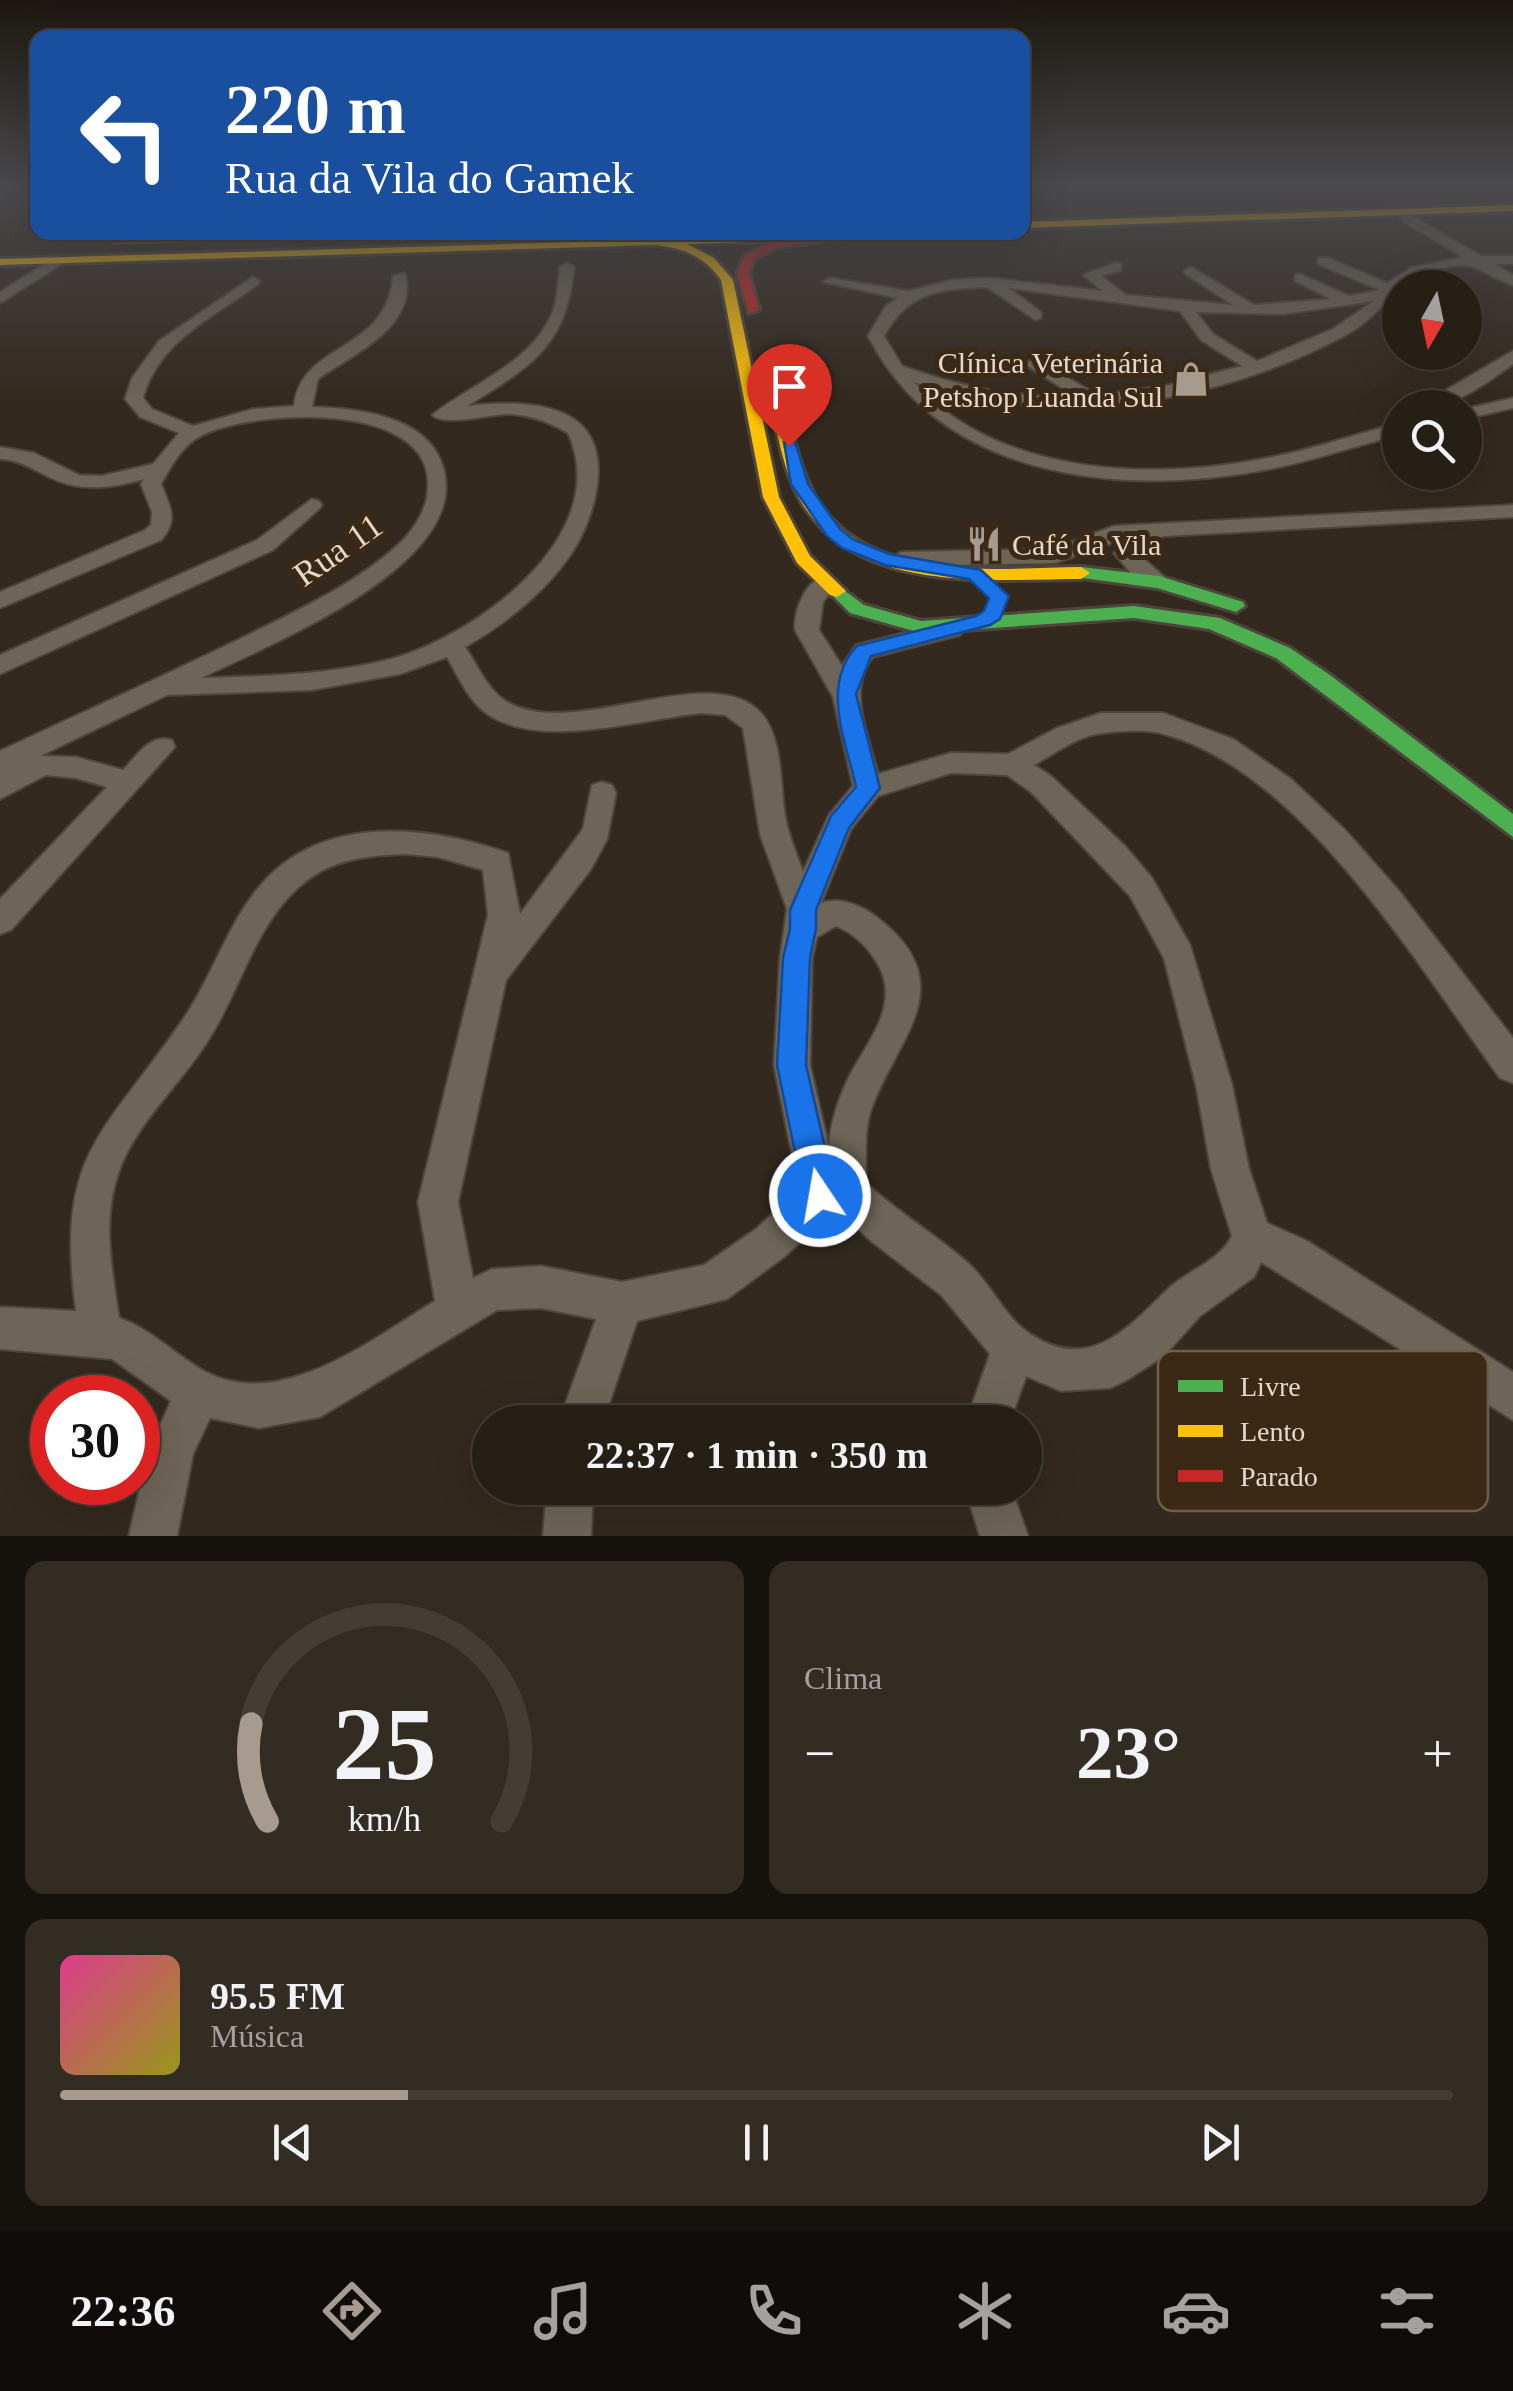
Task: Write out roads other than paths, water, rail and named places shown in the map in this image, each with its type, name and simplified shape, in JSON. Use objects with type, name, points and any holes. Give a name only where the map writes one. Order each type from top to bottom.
[{"type":"main road","points":[[0,262],[65,258]]},
{"type":"main road","points":[[712,258],[727,280],[771,497],[793,545],[842,598],[876,617],[921,626],[1134,612],[1182,616],[1250,636],[1323,680],[1513,828]]},
{"type":"main road","points":[[749,258],[744,273],[800,484],[834,533],[866,553],[885,559],[962,570],[1069,572],[1158,581],[1270,620],[1353,673]]},
{"type":"main road","points":[[826,582],[850,566],[885,559]]},
{"type":"main road","points":[[962,570],[985,580],[1000,596],[993,614],[970,625]]},
{"type":"street","points":[[1479,258],[1513,282]]},
{"type":"street","points":[[0,298],[62,260]]},
{"type":"street","points":[[1422,270],[1483,260],[1513,260]]},
{"type":"street","points":[[1324,262],[1382,290]]},
{"type":"street","points":[[0,602],[153,535],[161,527],[162,512],[151,484],[192,432],[216,424],[303,410],[356,416],[408,434],[511,369],[550,330],[562,304],[567,266]]},
{"type":"street","points":[[1116,267],[1090,275],[1124,299]]},
{"type":"street","points":[[1190,271],[1252,310]]},
{"type":"street","points":[[303,410],[304,388],[311,376],[389,320],[402,291],[400,276]]},
{"type":"street","points":[[1300,278],[1348,300]]},
{"type":"street","points":[[192,432],[146,413],[134,398],[137,379],[160,348],[253,281]]},
{"type":"street","points":[[830,282],[910,296],[970,282],[1024,284],[1185,308],[1252,310],[1382,293]]},
{"type":"street","points":[[991,283],[1036,314]]},
{"type":"street","points":[[910,296],[881,319],[876,336],[895,370],[916,395],[955,425],[1012,452],[1083,472],[1154,476],[1248,468],[1382,433]]},
{"type":"street","points":[[895,370],[950,389],[1000,400],[1091,400],[1194,384],[1254,366],[1324,340],[1359,320],[1382,297]]},
{"type":"street","points":[[1185,308],[1207,337],[1254,366]]},
{"type":"street","points":[[1464,390],[1513,356]]},
{"type":"street","points":[[1035,362],[1091,400]]},
{"type":"street","points":[[1482,410],[1513,403]]},
{"type":"street","points":[[162,688],[319,680],[383,671],[453,647],[498,616],[559,560],[578,522],[587,458],[576,430],[538,412],[505,408],[440,415]]},
{"type":"street","name":"Rua 11","points":[[0,763],[162,688],[327,604],[407,548],[426,524],[437,500],[438,476],[430,456],[408,434]]},
{"type":"street","points":[[0,452],[28,455],[67,477],[84,481],[118,480],[160,468]]},
{"type":"street","points":[[0,665],[265,545],[312,505]]},
{"type":"street","points":[[885,559],[1055,556],[1114,532],[1513,510]]},
{"type":"street","points":[[1158,581],[1142,572],[1125,553],[1139,536],[1164,531]]},
{"type":"street","points":[[826,582],[809,607],[807,638],[846,694],[868,788]]},
{"type":"street","points":[[846,694],[857,659],[864,651],[970,625]]},
{"type":"street","points":[[453,647],[493,706],[529,720],[580,720],[706,700],[733,706],[751,718],[760,741],[772,825],[803,919]]},
{"type":"street","points":[[1012,765],[1041,784],[1114,855],[1141,887],[1179,956],[1210,1069],[1230,1169],[1252,1238],[1240,1262],[1185,1301],[1149,1341],[1110,1366],[1061,1369],[1012,1349],[956,1280],[833,1194],[792,1065],[796,958],[803,919],[840,823],[868,788],[951,763],[1012,765],[1103,723],[1174,726],[1223,743],[1287,793],[1362,867],[1513,1066]]},
{"type":"street","points":[[0,920],[162,747]]},
{"type":"street","points":[[0,788],[35,764],[58,762],[127,782]]},
{"type":"street","points":[[492,974],[580,860],[597,831],[602,793]]},
{"type":"street","points":[[100,1334],[89,1248],[98,1176],[117,1138],[202,1021],[270,894],[296,870],[321,855],[395,842],[464,848],[497,862],[504,915],[438,1202],[458,1310]]},
{"type":"street","points":[[0,1328],[100,1334],[122,1340],[198,1393],[258,1406],[320,1394],[492,1290],[541,1287],[622,1303],[712,1284],[833,1194],[852,1114],[900,1020],[904,987],[896,958],[872,930],[850,916],[834,912],[803,919]]},
{"type":"street","points":[[1252,1238],[1324,1274],[1441,1351]]},
{"type":"street","points":[[587,1405],[622,1303]]},
{"type":"street","points":[[994,1405],[1012,1349]]},
{"type":"street","points":[[1488,1382],[1513,1398]]},
{"type":"street","points":[[153,1536],[171,1452],[198,1393]]},
{"type":"street","points":[[567,1536],[569,1505]]},
{"type":"street","points":[[991,1505],[1004,1536]]},
{"type":"place","name":"Clínica Veterinária Petshop Luanda Sul","points":[[1191,379]]},
{"type":"place","name":"Café da Vila","points":[[984,544]]}]
